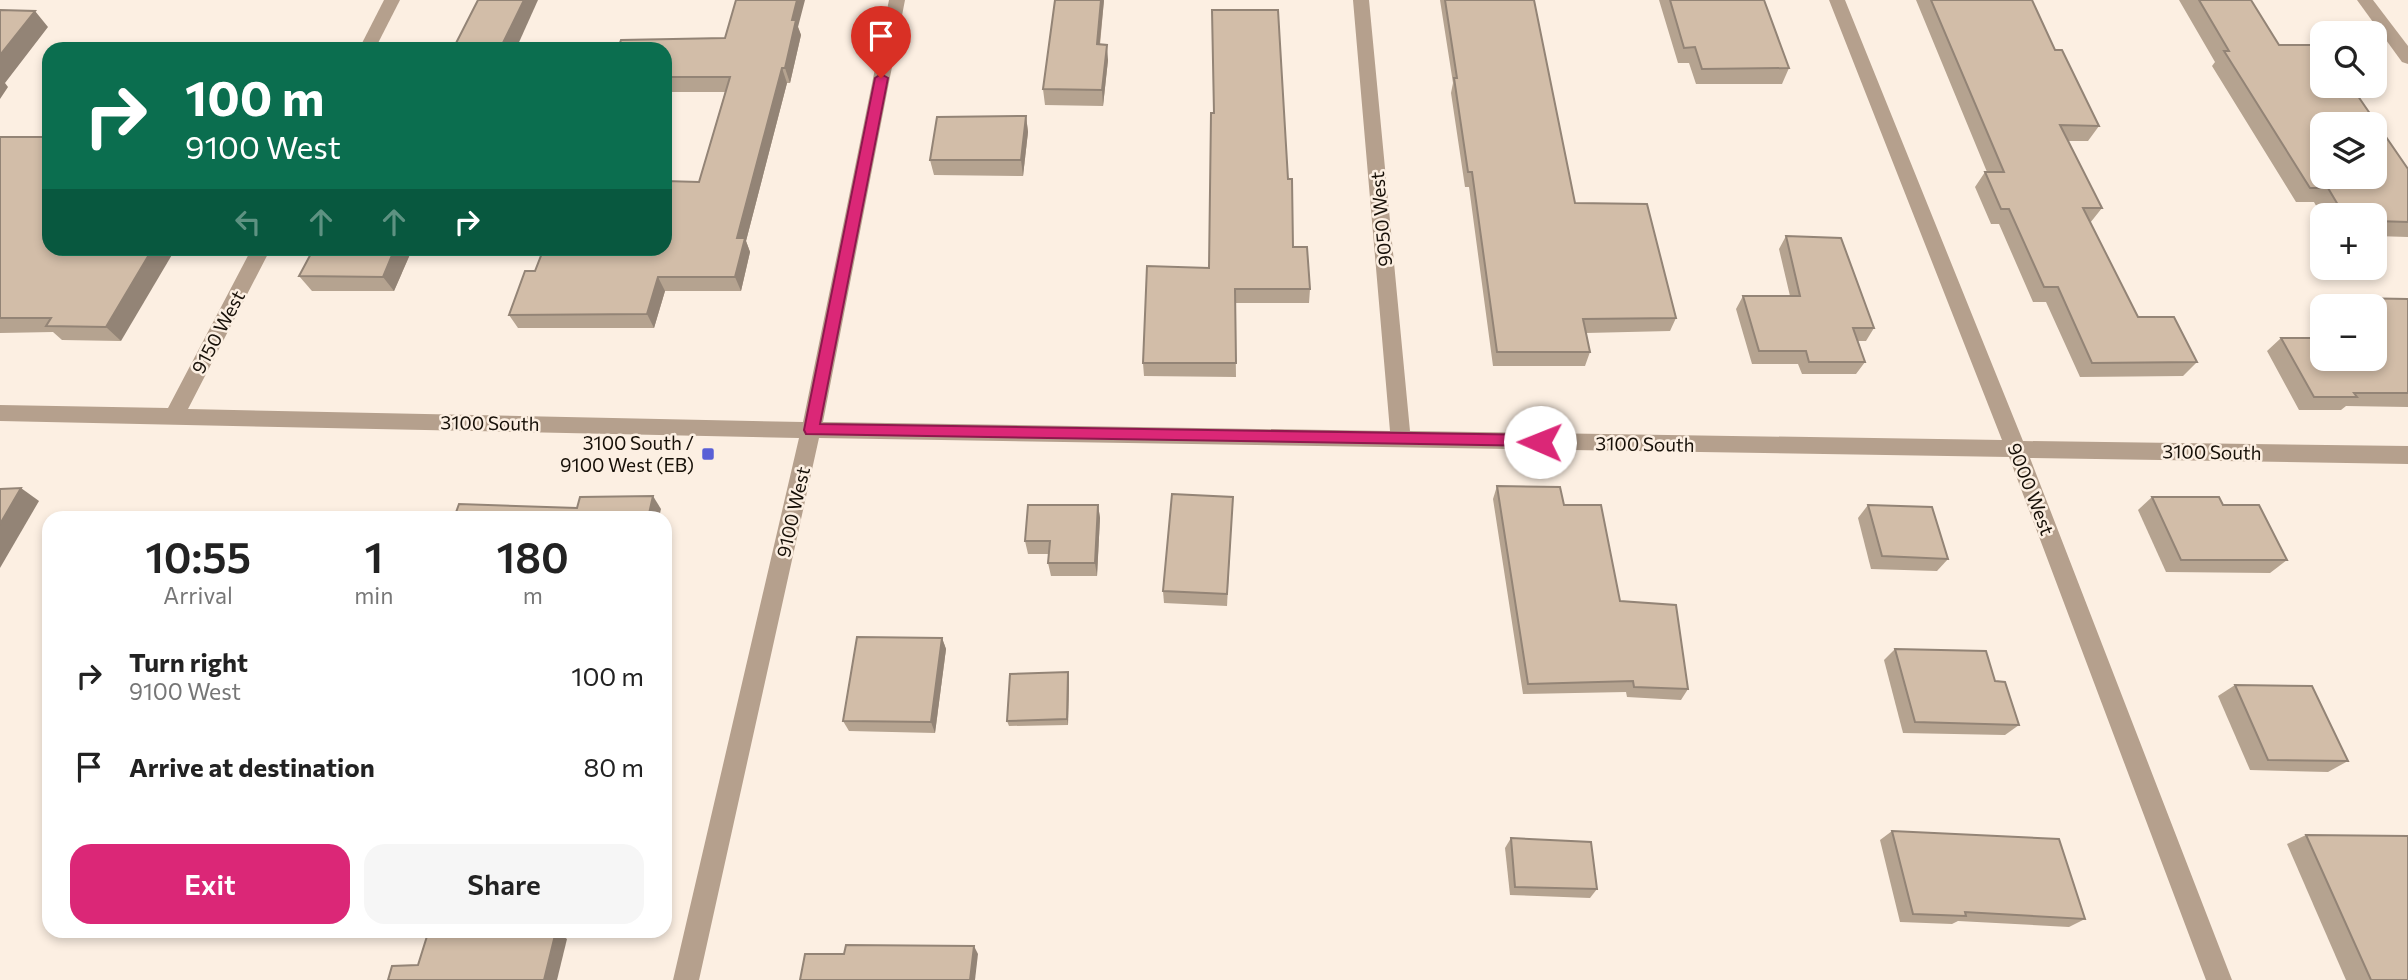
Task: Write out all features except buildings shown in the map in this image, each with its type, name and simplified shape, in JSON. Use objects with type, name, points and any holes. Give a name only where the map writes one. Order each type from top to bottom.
[{"type":"street","points":[[370,42],[392,0]]},
{"type":"street","name":"9100 West","points":[[686,980],[811,430],[897,0]]},
{"type":"street","name":"9050 West","points":[[1361,0],[1401,439]]},
{"type":"street","name":"9000 West","points":[[1837,0],[2016,450],[2219,980]]},
{"type":"street","points":[[2365,0],[2408,58]]},
{"type":"street","name":"9150 West","points":[[174,416],[258,256]]},
{"type":"street","name":"3100 South","points":[[0,413],[811,430],[2408,455]]},
{"type":"place","name":"3100 South / 9100 West (EB)","points":[[708,454]]},
{"type":"route","points":[[881,78],[811,430],[1540,442]]}]
